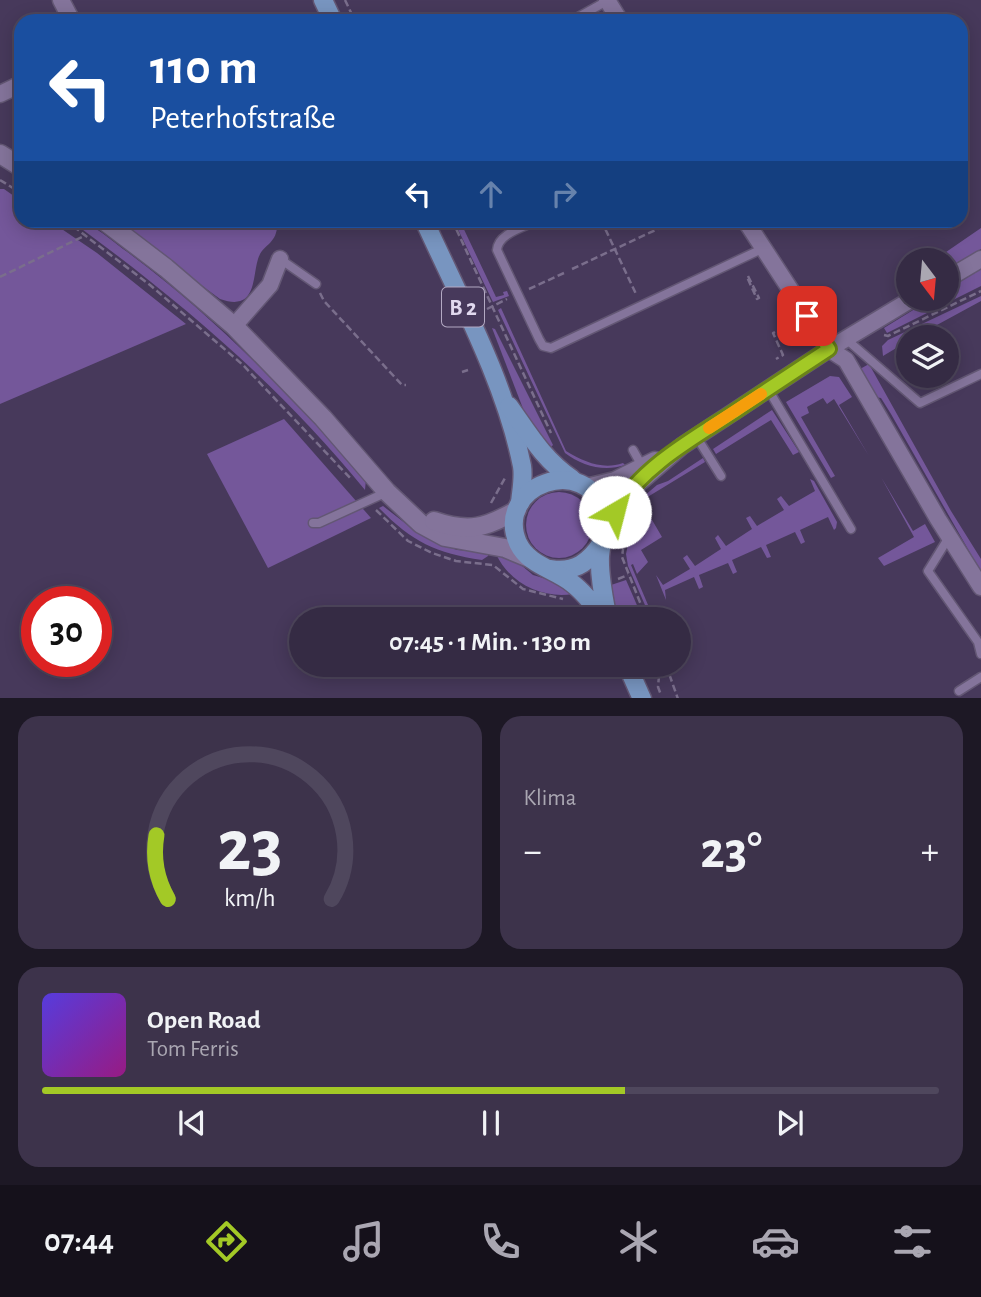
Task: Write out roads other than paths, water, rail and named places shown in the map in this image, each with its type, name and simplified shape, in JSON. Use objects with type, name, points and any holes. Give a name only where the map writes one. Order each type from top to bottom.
[{"type":"main road","name":"B 2","points":[[428,228],[501,394],[522,466],[523,479],[515,518],[517,539],[535,562],[571,582],[596,607]]},
{"type":"main road","name":"B 2","points":[[501,394],[554,467],[598,500],[604,514],[600,570],[605,607]]},
{"type":"main road","points":[[518,507],[529,491],[542,483],[554,480],[580,484]]},
{"type":"main road","points":[[535,562],[555,570],[583,564],[594,555],[604,535]]},
{"type":"main road","points":[[632,677],[642,698]]},
{"type":"street","points":[[114,228],[234,326],[323,418],[387,492],[421,524],[439,535],[505,548],[535,562]]},
{"type":"street","points":[[750,228],[829,349],[846,360],[981,587]]},
{"type":"street","points":[[234,326],[270,285],[280,259]]},
{"type":"street","points":[[959,272],[981,259]]},
{"type":"street","points":[[604,535],[624,496],[682,446],[829,349],[896,308]]},
{"type":"street","points":[[580,484],[615,480],[682,446]]},
{"type":"street","points":[[405,508],[452,527],[471,528],[488,526],[518,507]]},
{"type":"lane","points":[[583,14],[607,0]]},
{"type":"lane","points":[[522,228],[502,238],[497,244],[497,250],[539,339],[543,346],[551,348],[764,248]]},
{"type":"lane","points":[[280,259],[316,284]]},
{"type":"lane","points":[[853,334],[920,403],[981,374]]},
{"type":"lane","points":[[768,389],[851,529]]},
{"type":"lane","points":[[696,436],[721,476]]},
{"type":"lane","points":[[633,450],[642,466]]},
{"type":"lane","points":[[313,523],[319,523],[387,492]]},
{"type":"lane","points":[[949,537],[928,572],[978,642],[981,653]]},
{"type":"lane","points":[[958,691],[981,677]]}]
